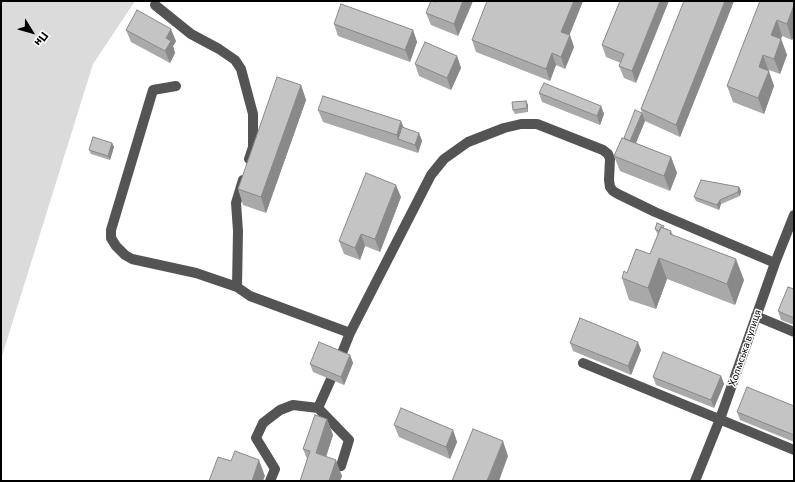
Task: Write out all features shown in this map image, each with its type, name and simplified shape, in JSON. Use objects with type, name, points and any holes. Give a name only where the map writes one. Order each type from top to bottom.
[{"type":"street","points":[[155,5],[191,34],[220,49],[235,60],[241,69],[253,114],[253,147],[236,203],[238,231],[237,287]]},
{"type":"street","points":[[176,86],[153,90],[111,230],[111,238],[116,246],[125,255],[132,259],[196,273],[237,287],[250,296],[350,333]]},
{"type":"street","points":[[340,358],[350,333],[431,175],[444,159],[468,142],[504,128],[521,124],[537,124],[603,150],[608,154],[610,159],[610,187],[618,194],[655,212],[775,262]]},
{"type":"street","name":"Холмська вулиця","points":[[696,481],[720,419],[775,262],[794,214]]},
{"type":"street","points":[[756,316],[794,332]]},
{"type":"street","points":[[583,362],[794,450]]},
{"type":"street","points":[[318,408],[331,379]]},
{"type":"street","points":[[270,481],[275,469],[256,438],[262,423],[280,410],[293,405],[318,408],[349,440],[341,466]]},
{"type":"shaded area","points":[[1,1],[135,1],[93,64],[1,359]]},
{"type":"building","points":[[431,1],[463,1],[454,24],[426,13]]},
{"type":"building","points":[[487,1],[574,1],[561,32],[570,35],[561,57],[552,53],[546,69],[472,40]]},
{"type":"building","points":[[620,1],[660,1],[632,71],[619,66],[624,54],[602,45]]},
{"type":"building","points":[[684,1],[725,1],[676,125],[641,109]]},
{"type":"building","points":[[760,1],[794,1],[794,5],[787,24],[777,20],[771,35],[781,39],[774,59],[763,55],[759,67],[769,71],[758,98],[727,86]]},
{"type":"building","points":[[341,4],[413,30],[405,50],[334,24]]},
{"type":"building","points":[[137,10],[171,29],[166,38],[171,41],[165,51],[126,30]]},
{"type":"building","points":[[425,42],[457,56],[447,78],[415,64]]},
{"type":"building","points":[[277,77],[301,85],[261,197],[238,189]]},
{"type":"building","points":[[544,83],[601,106],[597,116],[539,93]]},
{"type":"building","points":[[323,96],[401,121],[397,135],[318,110]]},
{"type":"building","points":[[526,101],[527,108],[513,110],[512,102]]},
{"type":"building","points":[[635,110],[642,113],[630,141],[624,138]]},
{"type":"building","points":[[402,127],[419,133],[415,145],[398,139]]},
{"type":"building","points":[[93,137],[112,143],[108,156],[89,150]]},
{"type":"building","points":[[622,138],[671,157],[664,176],[614,156]]},
{"type":"building","points":[[366,173],[396,185],[375,239],[361,234],[355,248],[339,241]]},
{"type":"building","points":[[701,180],[739,187],[738,192],[720,200],[717,205],[694,197]]},
{"type":"building","points":[[657,223],[664,226],[663,228],[661,227],[659,231],[655,229]]},
{"type":"building","points":[[661,227],[671,231],[670,234],[736,259],[727,284],[659,258],[648,288],[622,278],[624,271],[627,273],[636,249],[650,254]]},
{"type":"building","points":[[788,287],[794,289],[794,318],[778,311]]},
{"type":"building","points":[[580,318],[638,342],[628,366],[570,343]]},
{"type":"building","points":[[319,342],[350,355],[341,377],[310,364]]},
{"type":"building","points":[[663,352],[721,376],[711,400],[653,377]]},
{"type":"building","points":[[747,387],[794,406],[794,435],[737,412]]},
{"type":"building","points":[[401,408],[453,430],[446,447],[394,425]]},
{"type":"building","points":[[315,415],[327,419],[316,453],[336,460],[329,481],[300,481],[310,451],[303,449]]},
{"type":"building","points":[[473,429],[503,441],[487,481],[452,481]]},
{"type":"building","points":[[235,451],[259,460],[252,481],[209,481],[218,457],[231,461]]}]
